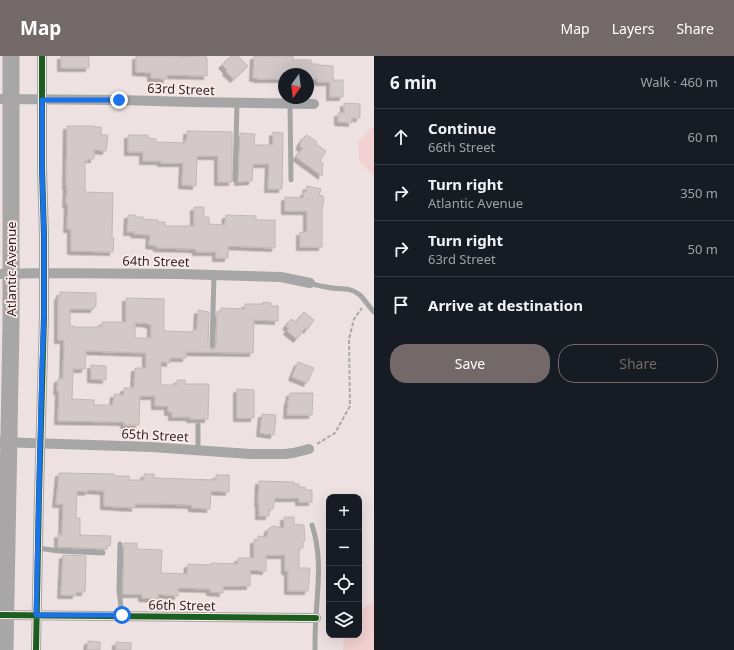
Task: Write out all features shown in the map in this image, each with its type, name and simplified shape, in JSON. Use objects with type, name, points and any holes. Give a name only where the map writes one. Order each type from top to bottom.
[{"type":"highway","name":"Atlantic Avenue","points":[[5,650],[3,615],[6,99],[11,56]]},
{"type":"street","points":[[36,650],[44,316],[42,56]]},
{"type":"street","name":"63rd Street","points":[[6,99],[278,104]]},
{"type":"street","name":"64th Street","points":[[6,274],[214,275],[281,277],[310,283]]},
{"type":"street","name":"65th Street","points":[[4,442],[152,447],[250,454],[285,454],[309,449]]},
{"type":"street","name":"66th Street","points":[[3,615],[316,618]]},
{"type":"lane","points":[[235,180],[236,103]]},
{"type":"lane","points":[[290,104],[290,180]]},
{"type":"lane","points":[[212,346],[214,275]]},
{"type":"lane","points":[[310,283],[336,289],[344,288],[352,290],[359,294],[374,312]]},
{"type":"lane","points":[[198,425],[198,450]]},
{"type":"lane","points":[[312,526],[316,536],[318,550],[319,576],[315,650]]},
{"type":"lane","points":[[120,544],[119,591],[122,615]]},
{"type":"lane","points":[[38,548],[59,551],[103,552]]},
{"type":"path","points":[[309,449],[335,433],[350,406],[349,339],[354,319],[366,303]]},
{"type":"shaded area","points":[[371,128],[374,128],[374,176],[359,161],[358,142]]},
{"type":"shaded area","points":[[374,543],[374,650],[343,650],[344,638],[362,638],[362,610],[373,601]]},
{"type":"building","points":[[61,56],[89,56],[89,68],[61,68]]},
{"type":"building","points":[[136,56],[206,56],[207,76],[167,75],[167,79],[151,78],[151,73],[136,72]]},
{"type":"building","points":[[231,56],[238,56],[248,66],[234,79],[226,72],[227,70],[222,65]]},
{"type":"building","points":[[254,56],[293,56],[293,60],[311,60],[311,64],[333,66],[333,80],[343,80],[343,97],[330,97],[330,82],[317,82],[317,79],[314,79],[314,68],[278,68],[278,79],[253,78]]},
{"type":"building","points":[[344,103],[360,104],[360,118],[352,118],[352,123],[338,122],[338,113],[344,113]]},
{"type":"building","points":[[67,126],[101,127],[101,135],[108,135],[106,151],[94,150],[94,159],[88,159],[88,161],[85,161],[85,192],[113,193],[113,252],[71,251],[71,229],[67,229],[68,204],[66,204]]},
{"type":"building","points":[[187,131],[232,132],[232,182],[218,182],[218,156],[197,156],[196,186],[182,185],[183,163],[143,161],[143,152],[128,152],[128,135],[148,135],[148,138],[156,139],[156,142],[185,143],[185,140],[187,140]]},
{"type":"building","points":[[273,132],[283,133],[282,189],[268,189],[269,164],[253,164],[252,181],[238,182],[240,133],[255,134],[254,145],[273,145]]},
{"type":"building","points":[[307,135],[326,151],[320,161],[323,163],[322,176],[296,157],[303,148],[299,146],[301,144],[300,143]]},
{"type":"building","points":[[307,186],[321,189],[319,195],[323,196],[324,199],[322,210],[322,247],[300,247],[300,232],[307,232],[307,211],[285,211],[285,197],[303,198]]},
{"type":"building","points":[[194,207],[204,207],[204,217],[209,217],[209,224],[225,225],[226,215],[256,216],[256,220],[275,220],[275,248],[228,246],[228,258],[216,258],[216,252],[196,252],[194,249],[157,248],[157,246],[149,245],[150,235],[127,232],[128,215],[143,217],[143,219],[158,220],[158,222],[165,222],[165,226],[194,226]]},
{"type":"building","points":[[60,292],[96,293],[96,306],[94,306],[94,309],[70,309],[70,326],[74,327],[102,327],[102,322],[126,322],[126,298],[164,299],[164,331],[193,332],[193,330],[197,330],[198,310],[209,312],[208,346],[212,350],[216,346],[217,312],[221,312],[221,308],[245,309],[245,304],[263,304],[263,302],[271,303],[271,306],[278,306],[278,321],[254,320],[253,353],[186,352],[186,358],[170,358],[170,363],[161,362],[161,385],[177,385],[177,380],[185,380],[185,384],[209,384],[208,419],[172,417],[172,412],[168,412],[168,406],[155,406],[155,396],[140,396],[139,425],[124,425],[124,422],[58,421],[59,391],[57,391],[58,379],[63,379],[64,340],[58,340],[58,296],[60,296]],"holes":[[[135,323],[145,323],[151,325],[151,338],[135,338]],[[86,351],[146,353],[146,368],[135,368],[134,388],[124,388],[124,395],[114,394],[113,405],[94,405],[94,400],[72,399],[73,369],[85,369]]]},
{"type":"building","points":[[304,312],[314,320],[307,330],[305,328],[297,339],[287,331],[289,328],[286,326],[291,319],[296,322]]},
{"type":"building","points":[[298,362],[314,368],[307,383],[292,377]]},
{"type":"building","points":[[91,365],[106,366],[106,380],[91,379]]},
{"type":"building","points":[[237,389],[254,390],[254,418],[237,418]]},
{"type":"building","points":[[290,393],[313,393],[312,415],[287,415]]},
{"type":"building","points":[[262,414],[276,415],[274,435],[260,433]]},
{"type":"building","points":[[59,473],[114,474],[114,476],[129,476],[129,480],[144,480],[144,474],[154,474],[154,478],[216,480],[216,475],[229,475],[229,492],[211,491],[210,509],[192,508],[192,505],[159,504],[135,504],[135,508],[104,506],[104,491],[77,491],[76,518],[80,518],[80,535],[111,536],[110,546],[107,546],[107,549],[58,547],[58,534],[62,535],[63,504],[56,504]]},
{"type":"building","points":[[259,481],[294,482],[294,484],[299,484],[299,487],[305,487],[305,490],[312,490],[312,502],[299,502],[299,498],[275,498],[273,509],[269,509],[269,516],[259,516]]},
{"type":"building","points":[[284,517],[294,517],[294,524],[304,525],[305,540],[303,543],[303,548],[299,548],[299,568],[310,568],[308,591],[288,591],[288,571],[285,571],[285,555],[266,555],[266,571],[250,570],[250,586],[223,586],[223,593],[210,592],[210,589],[178,588],[178,596],[158,594],[158,599],[142,598],[142,594],[123,594],[124,543],[137,543],[137,549],[162,550],[161,573],[187,574],[188,564],[238,564],[238,558],[254,558],[254,540],[258,540],[258,536],[267,537],[268,529],[273,526],[284,528]]},
{"type":"building","points":[[63,555],[86,556],[85,592],[76,592],[76,595],[61,595]]},
{"type":"building","points":[[88,641],[100,642],[100,650],[87,650]]},
{"type":"building","points":[[116,642],[131,643],[131,650],[116,650]]},
{"type":"cycle path","points":[[36,650],[44,316],[42,56]]},
{"type":"cycle path","points":[[0,615],[316,618]]},
{"type":"route","points":[[119,100],[42,100],[44,316],[36,615],[122,615]]}]
